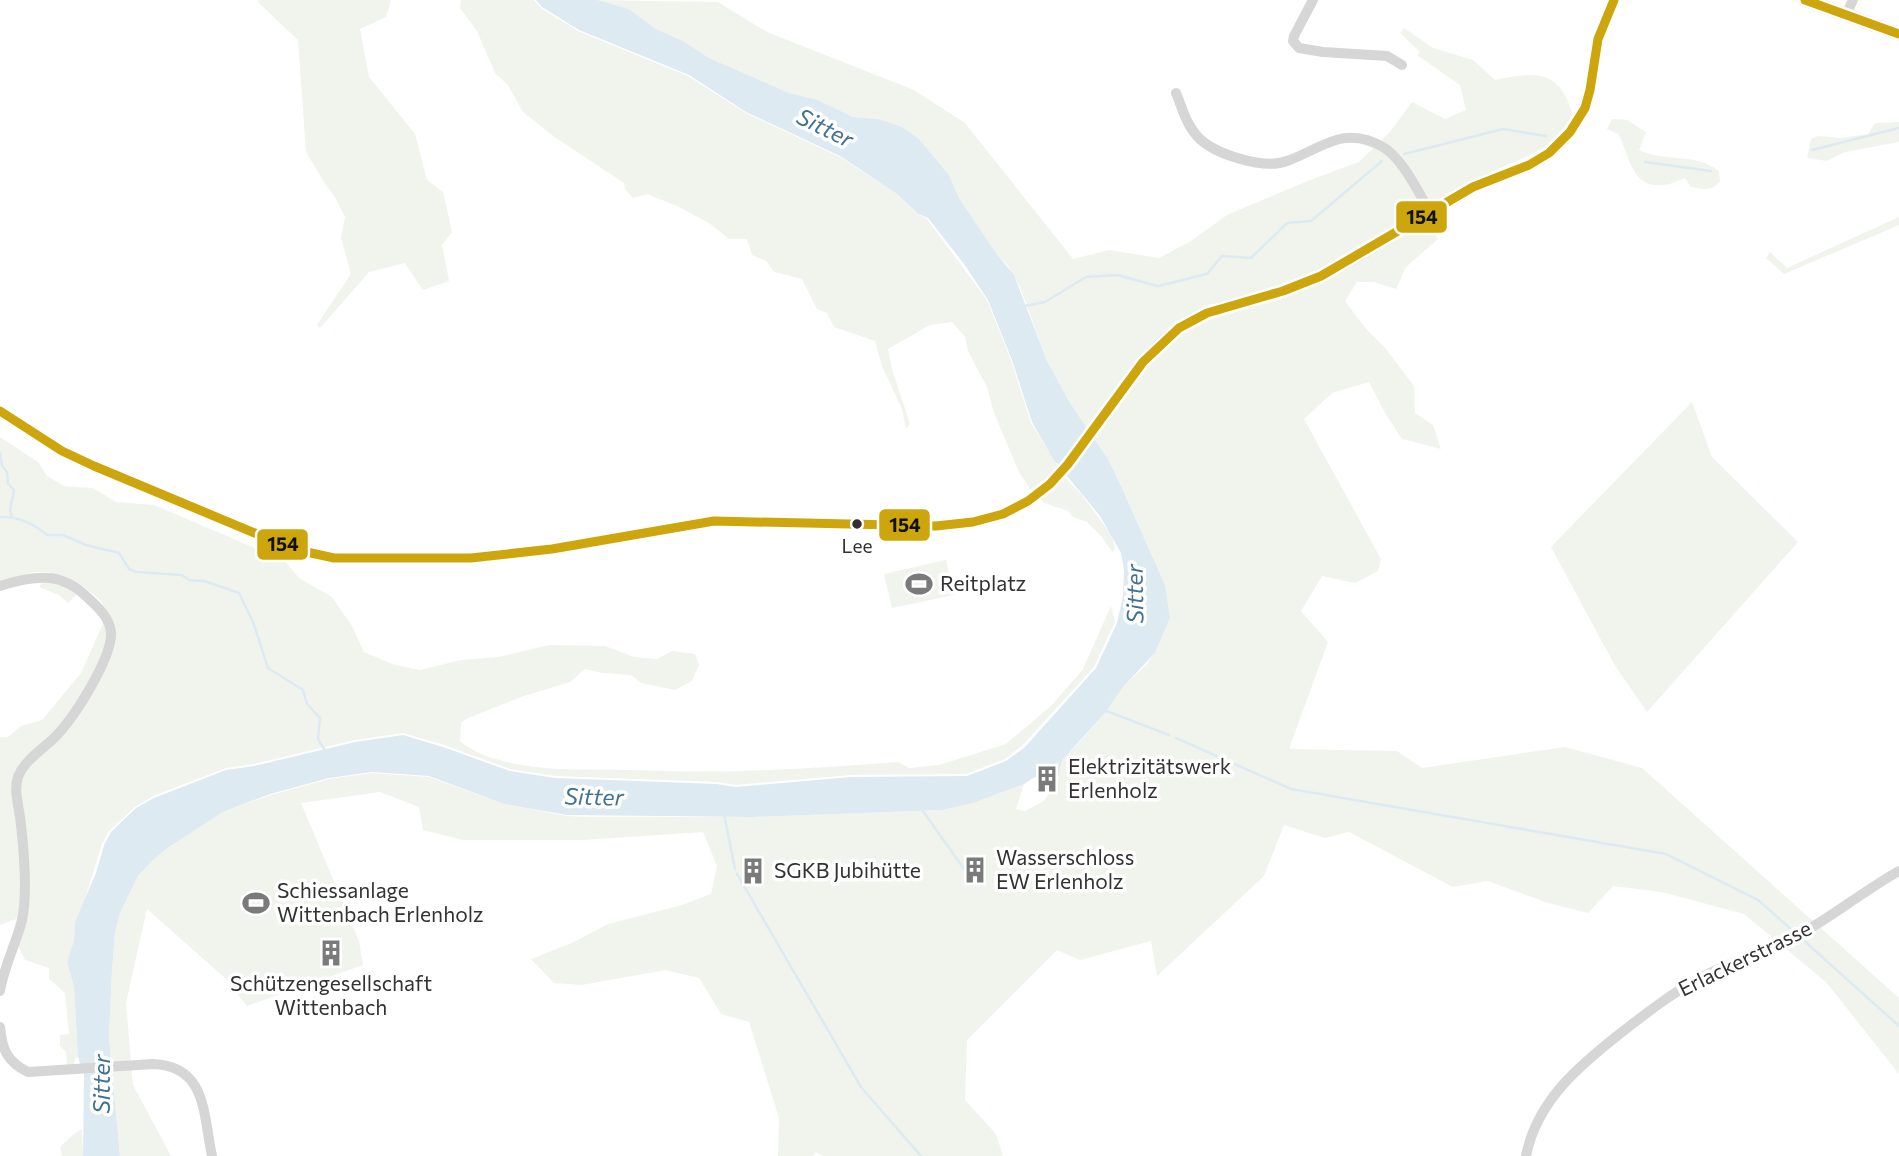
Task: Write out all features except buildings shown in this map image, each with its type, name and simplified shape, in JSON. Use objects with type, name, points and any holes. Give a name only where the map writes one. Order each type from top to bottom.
[{"type":"main road","points":[[1805,0],[1899,34]]},
{"type":"street","points":[[1313,0],[1294,36],[1293,41],[1299,48],[1387,56],[1402,65]]},
{"type":"street","points":[[0,411],[62,451],[94,466],[293,549],[334,558],[492,557],[714,521],[965,525],[1004,515],[1040,494],[1169,335],[1199,316],[1311,281],[1474,187],[1544,157],[1570,134],[1579,120],[1588,97],[1598,38],[1614,0]]},
{"type":"street","points":[[1846,15],[1853,0]]},
{"type":"street","points":[[1177,93],[1186,120],[1198,138],[1214,149],[1249,160],[1272,164],[1286,162],[1328,141],[1348,138],[1366,140],[1384,148],[1408,174],[1430,212]]},
{"type":"street","points":[[0,586],[38,576],[66,582],[102,612],[111,633],[110,645],[89,689],[60,732],[26,765],[17,779],[23,847],[24,909],[0,991]]},
{"type":"street","name":"Erlackerstrasse","points":[[1526,1156],[1536,1125],[1556,1091],[1584,1062],[1619,1034],[1686,986],[1728,965],[1794,938],[1899,871]]},
{"type":"street","points":[[0,1027],[4,1051],[19,1068],[36,1073],[168,1065],[188,1074],[199,1092],[212,1156]]},
{"type":"shaded area","points":[[391,0],[386,17],[360,29],[369,77],[415,134],[427,180],[443,192],[452,232],[442,245],[449,281],[423,290],[405,263],[369,272],[320,328],[317,325],[351,274],[341,238],[345,217],[306,152],[298,40],[258,2]]},
{"type":"shaded area","points":[[461,0],[534,0],[541,8],[578,31],[688,76],[746,113],[840,157],[897,194],[917,214],[927,219],[987,300],[1011,360],[1031,423],[1066,479],[1082,495],[1112,536],[1115,549],[1112,552],[1087,522],[1073,517],[1068,511],[1044,503],[1030,489],[1019,472],[994,413],[987,387],[968,351],[965,337],[952,322],[930,325],[888,349],[910,424],[906,429],[902,409],[882,366],[875,341],[834,327],[827,313],[817,309],[802,279],[774,272],[766,261],[752,255],[747,239],[729,239],[709,223],[647,194],[633,198],[625,189],[624,183],[556,138],[523,112],[508,85],[495,73],[477,31],[460,8]]},
{"type":"shaded area","points":[[598,0],[718,2],[767,32],[914,90],[965,123],[1073,259],[1109,250],[1159,258],[1191,241],[1227,215],[1359,162],[1389,133],[1412,102],[1445,119],[1466,110],[1460,85],[1417,55],[1420,52],[1400,33],[1404,28],[1433,48],[1473,60],[1495,80],[1534,75],[1553,82],[1568,100],[1573,115],[1555,138],[1536,152],[1472,182],[1423,211],[1438,239],[1406,267],[1396,289],[1374,282],[1357,282],[1345,301],[1414,386],[1415,413],[1433,425],[1441,449],[1402,439],[1369,382],[1332,393],[1304,419],[1381,559],[1378,571],[1355,583],[1322,576],[1301,611],[1328,642],[1289,749],[1397,751],[1422,768],[1565,747],[1642,768],[1899,998],[1899,1074],[1826,982],[1744,914],[1662,892],[1613,886],[1588,913],[1548,903],[1488,881],[1453,887],[1349,832],[1325,838],[1284,825],[1264,876],[1157,976],[1151,941],[1080,960],[1057,950],[967,1040],[965,1100],[996,1134],[1003,1156],[823,1156],[816,1152],[813,1156],[778,1156],[779,1118],[749,1022],[721,1014],[699,978],[665,970],[582,985],[554,983],[531,959],[572,943],[608,924],[682,905],[711,894],[717,866],[703,832],[583,840],[463,840],[423,830],[419,807],[380,792],[301,803],[359,941],[363,965],[247,1006],[225,978],[147,909],[126,1003],[133,1085],[171,1156],[120,1156],[109,1037],[115,932],[120,913],[138,876],[152,861],[223,812],[270,795],[329,779],[372,773],[429,777],[504,804],[567,816],[752,817],[942,810],[973,803],[1024,784],[1016,809],[1025,811],[1044,801],[1059,777],[1052,766],[1062,760],[1082,739],[1123,687],[1146,665],[1155,653],[1170,618],[1165,585],[1121,486],[1108,459],[1070,403],[1047,361],[1020,287],[959,198],[949,175],[919,139],[878,119],[853,117],[818,100],[789,93],[761,81],[709,58],[683,41],[656,29],[629,9]]},
{"type":"shaded area","points":[[1612,119],[1627,120],[1646,132],[1639,150],[1709,165],[1719,171],[1720,181],[1707,189],[1691,187],[1685,178],[1666,185],[1644,182],[1633,169],[1618,134],[1607,129]]},
{"type":"shaded area","points":[[1899,122],[1899,142],[1845,152],[1827,161],[1807,158],[1811,139],[1818,136],[1841,138],[1868,134],[1875,123]]},
{"type":"shaded area","points":[[1899,217],[1899,225],[1784,274],[1766,258],[1770,252],[1787,268]]},
{"type":"shaded area","points":[[1692,402],[1712,457],[1798,542],[1647,712],[1614,664],[1551,547]]},
{"type":"shaded area","points":[[0,437],[38,462],[47,476],[64,486],[93,488],[116,502],[154,505],[285,561],[299,578],[332,597],[352,626],[364,652],[395,665],[420,670],[461,660],[499,657],[549,645],[605,646],[634,657],[657,659],[672,651],[695,654],[699,665],[692,681],[675,690],[641,683],[631,675],[585,669],[570,682],[524,696],[461,723],[460,741],[467,747],[495,759],[526,766],[731,771],[898,762],[909,768],[939,765],[1006,744],[1052,705],[1083,669],[1111,606],[1115,622],[1094,667],[1022,746],[1005,759],[966,774],[851,775],[735,785],[718,782],[555,776],[510,769],[403,733],[355,740],[226,768],[153,796],[135,807],[109,831],[102,844],[81,912],[75,922],[74,940],[67,962],[74,987],[78,1057],[74,1064],[67,1066],[66,1052],[60,1046],[60,1035],[69,1034],[65,993],[49,979],[49,968],[25,960],[18,946],[19,918],[0,925],[0,737],[8,737],[21,726],[42,720],[81,673],[108,612],[100,600],[84,587],[68,603],[59,595],[39,587],[50,572],[35,572],[0,581]]},
{"type":"shaded area","name":"Reitplatz","points":[[946,560],[954,595],[892,608],[884,574]]},
{"type":"shaded area","points":[[82,1129],[83,1156],[62,1156],[60,1147]]},
{"type":"water","name":"Sitter","points":[[536,0],[598,0],[629,9],[656,29],[683,41],[709,58],[789,93],[818,100],[853,117],[878,119],[902,127],[919,139],[949,175],[959,198],[1014,275],[1047,361],[1070,403],[1108,459],[1121,486],[1165,585],[1170,618],[1155,653],[1062,760],[1024,784],[973,803],[942,810],[752,817],[567,815],[504,804],[429,776],[372,772],[329,778],[270,794],[223,812],[152,861],[138,876],[120,913],[115,932],[109,1037],[120,1156],[83,1156],[84,1075],[78,1057],[74,987],[67,962],[74,940],[75,922],[96,873],[104,845],[111,832],[136,808],[154,798],[226,770],[355,742],[403,735],[510,771],[555,778],[735,787],[851,777],[967,776],[1006,761],[1024,748],[1096,668],[1117,623],[1123,596],[1124,570],[1121,553],[1100,516],[1053,459],[1032,422],[1012,360],[988,300],[928,218],[918,214],[897,194],[840,156],[746,112],[689,75],[579,30],[542,7]]},
{"type":"waterway","points":[[1812,150],[1899,128]]},
{"type":"waterway","points":[[1404,154],[1503,129],[1546,136]]},
{"type":"waterway","points":[[1024,306],[1045,302],[1086,277],[1117,275],[1158,286],[1207,274],[1222,256],[1251,258],[1287,223],[1311,221],[1382,161]]},
{"type":"waterway","points":[[1645,162],[1711,171]]},
{"type":"waterway","points":[[0,453],[8,484],[14,490],[10,510],[12,517]]},
{"type":"waterway","points":[[0,517],[25,522],[47,535],[63,535],[86,545],[119,553],[129,569],[136,572],[182,575],[189,580],[204,581],[239,593],[253,622],[268,668],[303,690],[307,704],[320,718],[318,739],[326,752]]},
{"type":"waterway","points":[[1104,710],[1169,735]]},
{"type":"waterway","points":[[1176,738],[1291,789],[1666,854],[1758,900],[1792,930]]},
{"type":"waterway","points":[[1056,777],[1061,760]]},
{"type":"waterway","points":[[923,811],[964,869]]},
{"type":"waterway","points":[[724,814],[735,869]]},
{"type":"waterway","points":[[737,874],[861,1087],[921,1156]]},
{"type":"waterway","points":[[1801,938],[1899,1026]]},
{"type":"transit line","name":"154","points":[[0,411],[62,451],[94,466],[293,549],[334,558],[471,558],[552,549],[714,521],[936,526],[973,522],[1003,514],[1028,501],[1050,484],[1068,464],[1143,362],[1179,328],[1207,313],[1283,291],[1321,276],[1473,187],[1529,165],[1549,153],[1570,132],[1585,108],[1598,39],[1614,0]]},
{"type":"transit line","name":"154","points":[[1805,0],[1899,34]]},
{"type":"place","name":"Lee","points":[[857,524]]},
{"type":"place","name":"Reitplatz","points":[[919,584]]},
{"type":"place","name":"Elektrizitätswerk Erlenholz","points":[[1047,779]]},
{"type":"place","name":"Wasserschloss EW Erlenholz","points":[[975,870]]},
{"type":"place","name":"SGKB Jubihütte","points":[[753,871]]},
{"type":"place","name":"Schiessanlage Wittenbach Erlenholz","points":[[256,903]]},
{"type":"place","name":"Schützengesellschaft Wittenbach","points":[[331,953]]}]
